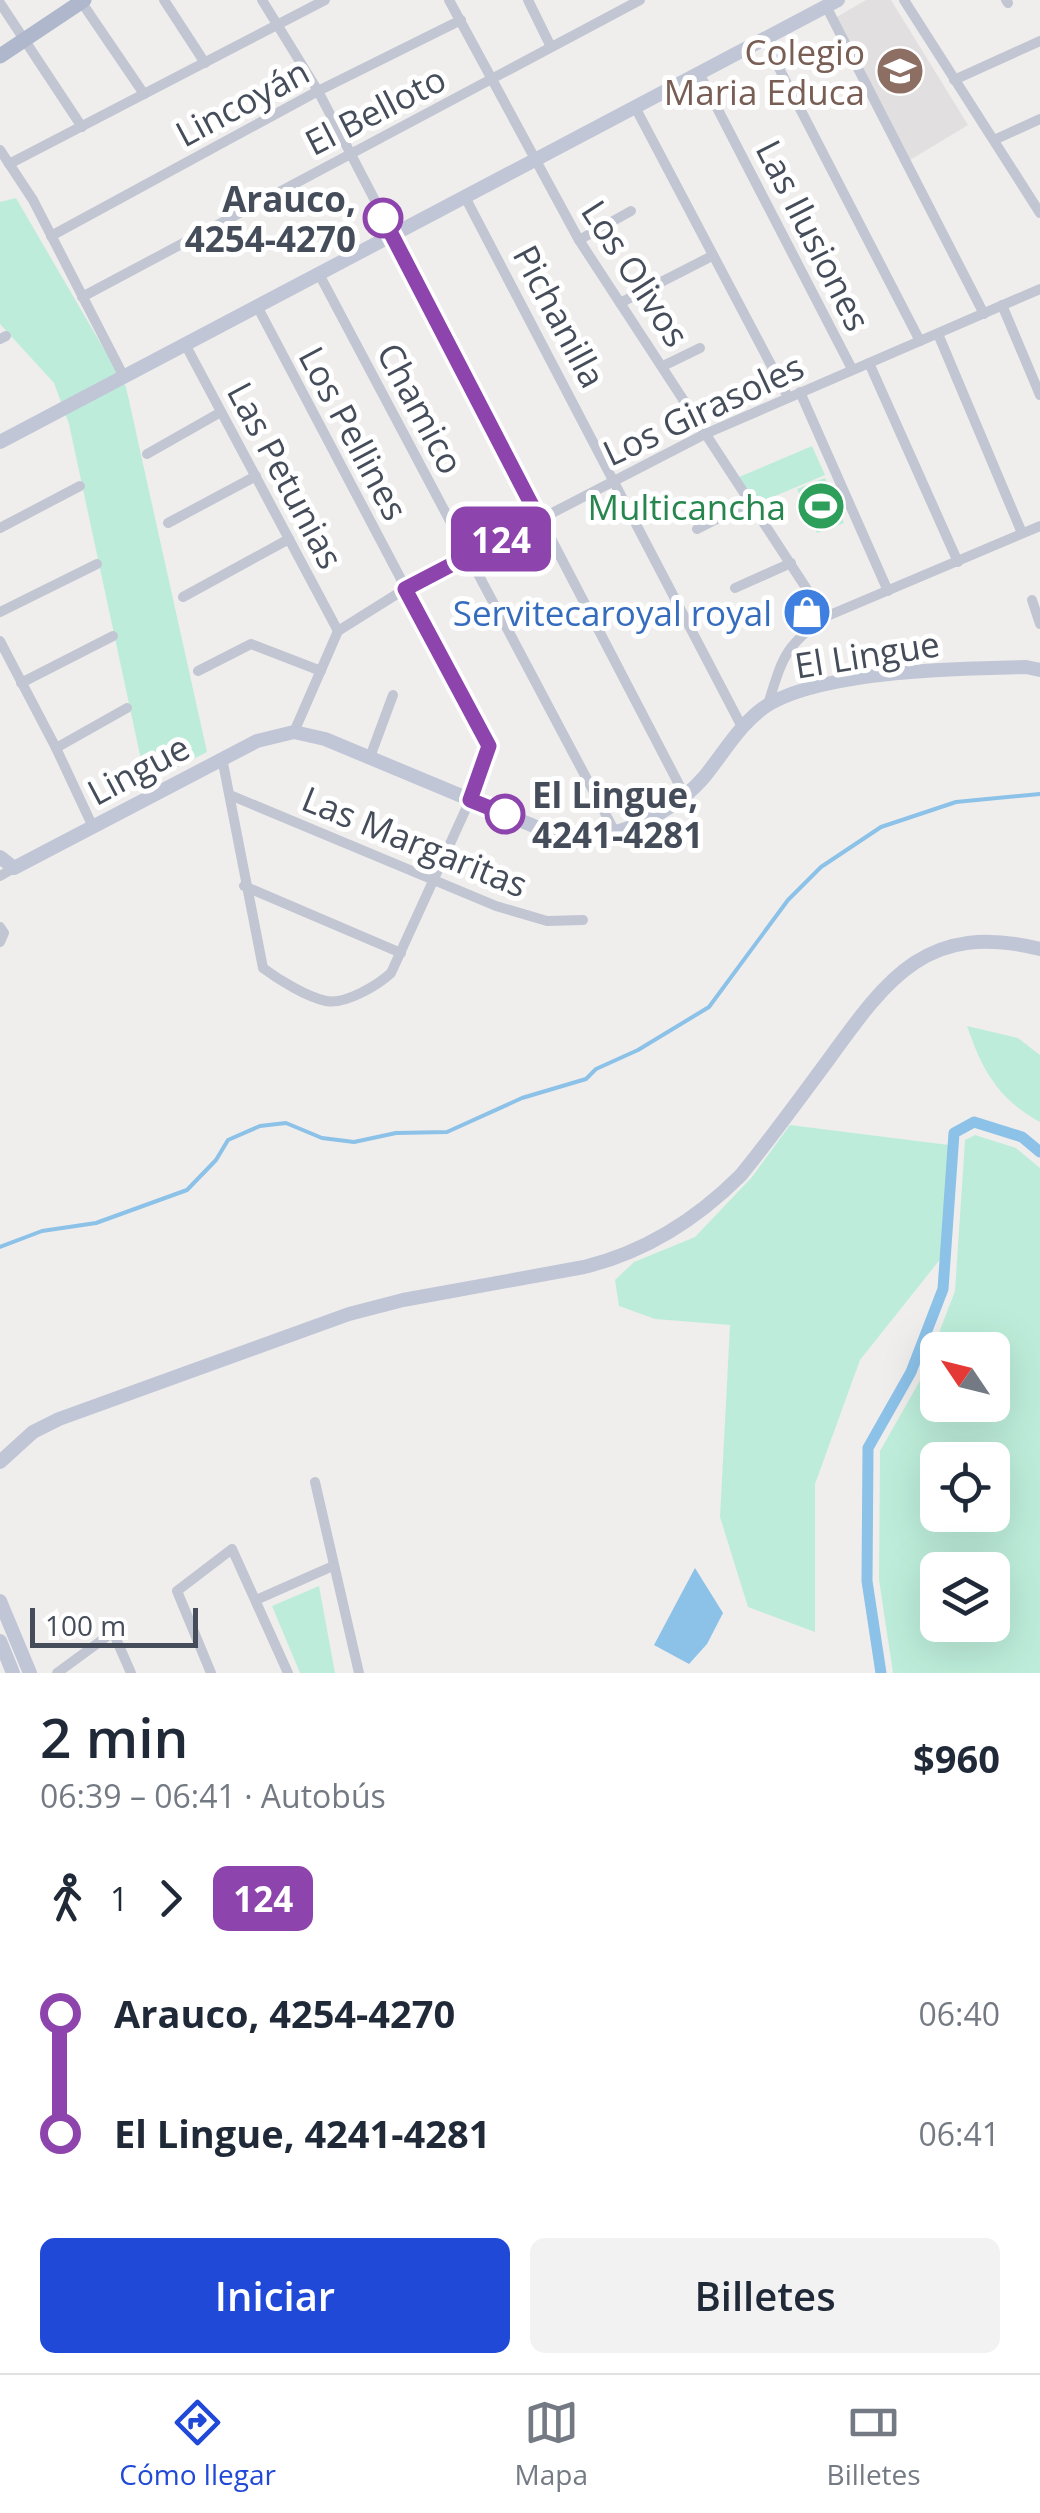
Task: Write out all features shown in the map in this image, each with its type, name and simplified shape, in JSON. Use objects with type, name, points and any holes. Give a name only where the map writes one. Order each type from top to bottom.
[{"type":"main road","points":[[0,56],[82,1]]},
{"type":"street","points":[[164,0],[204,62]]},
{"type":"street","points":[[262,0],[318,92],[685,796]]},
{"type":"street","points":[[9,164],[325,0]]},
{"type":"street","name":"Los Olivos","points":[[449,0],[578,240],[825,617]]},
{"type":"street","points":[[528,0],[551,47]]},
{"type":"street","name":"El Belloto","points":[[82,297],[492,80],[624,4],[640,0]]},
{"type":"street","points":[[904,0],[1037,200],[1040,213]]},
{"type":"street","points":[[82,1],[144,94]]},
{"type":"street","points":[[0,3],[82,126]]},
{"type":"street","points":[[0,442],[832,3],[984,314]]},
{"type":"street","name":"Lincoyán","points":[[51,236],[461,20]]},
{"type":"street","points":[[764,39],[920,341]]},
{"type":"street","points":[[954,80],[1040,41]]},
{"type":"street","name":"Las Ilusiones","points":[[699,73],[852,369]]},
{"type":"street","points":[[635,107],[788,397]]},
{"type":"street","points":[[994,140],[1040,120]]},
{"type":"street","points":[[0,150],[51,236],[124,377]]},
{"type":"street","name":"Pichanilla","points":[[466,197],[742,728]]},
{"type":"street","points":[[578,240],[631,211]]},
{"type":"street","points":[[620,304],[712,256]]},
{"type":"street","name":"Chamico","points":[[319,274],[615,832]]},
{"type":"street","name":"Los Girasoles","points":[[338,631],[405,589],[705,434],[1040,289]]},
{"type":"street","points":[[1002,305],[1040,395]]},
{"type":"street","name":"Los Pellines","points":[[222,758],[263,968],[326,1001],[338,1001],[382,981],[391,974],[434,880],[489,746],[257,306]]},
{"type":"street","points":[[938,334],[1022,534]]},
{"type":"street","name":"Las Petunias","points":[[185,344],[338,631]]},
{"type":"street","points":[[663,366],[700,348]]},
{"type":"street","name":"Las Ilusiones","points":[[869,362],[958,562]]},
{"type":"street","points":[[800,392],[888,591]]},
{"type":"street","points":[[147,454],[221,412]]},
{"type":"street","points":[[168,523],[256,476]]},
{"type":"street","points":[[0,528],[80,486]]},
{"type":"street","points":[[697,529],[750,502]]},
{"type":"street","points":[[768,704],[782,658],[795,639],[825,617],[1040,526]]},
{"type":"street","points":[[183,596],[289,538]]},
{"type":"street","points":[[735,588],[791,562]]},
{"type":"street","points":[[0,612],[96,564]]},
{"type":"street","points":[[1032,600],[1040,624]]},
{"type":"street","points":[[294,732],[338,631]]},
{"type":"street","points":[[22,682],[113,636]]},
{"type":"street","points":[[0,642],[93,827]]},
{"type":"street","points":[[198,670],[251,644],[320,671]]},
{"type":"street","name":"El Lingue","points":[[294,732],[325,739],[540,829],[572,836],[615,832],[685,796],[742,728],[768,704],[826,686],[910,672],[1040,670]]},
{"type":"street","points":[[370,757],[393,694]]},
{"type":"street","points":[[56,748],[127,708]]},
{"type":"street","name":"Lingue","points":[[5,866],[93,827],[257,741],[294,732]]},
{"type":"street","name":"Las Margaritas","points":[[230,795],[496,906],[547,922],[584,920]]},
{"type":"street","points":[[244,886],[400,953]]},
{"type":"street","points":[[0,927],[4,933],[0,942]]},
{"type":"street","points":[[0,1462],[33,1432],[59,1419],[349,1314],[422,1296],[584,1267],[624,1256],[662,1238],[720,1196],[741,1175],[862,1014],[898,973],[948,946],[984,940],[1040,949]]},
{"type":"street","points":[[315,1482],[359,1673]]},
{"type":"street","points":[[212,1673],[177,1591],[232,1549],[288,1673]]},
{"type":"street","points":[[256,1600],[334,1566]]},
{"type":"street","points":[[0,1601],[30,1673]]},
{"type":"street","points":[[56,1673],[113,1632],[131,1673]]},
{"type":"street","points":[[0,1642],[14,1673]]},
{"type":"shaded area","name":"Colegio Maria Educa","points":[[866,0],[891,0],[968,125],[910,160],[837,17]]},
{"type":"green space","points":[[16,198],[126,387],[207,752],[146,783],[69,424],[54,383],[0,324],[0,202]]},
{"type":"green space","points":[[812,446],[825,475],[756,504],[739,477]]},
{"type":"green space","name":"Multicancha","points":[[825,478],[844,523],[817,533],[797,489]]},
{"type":"green space","points":[[967,1026],[1018,1038],[1040,1055],[1040,1122],[1013,1103],[993,1082]]},
{"type":"green space","points":[[790,1125],[949,1145],[942,1257],[860,1360],[815,1484],[815,1632],[748,1607],[720,1517],[730,1325],[655,1319],[619,1306],[615,1280],[634,1262],[695,1237],[752,1177]]},
{"type":"green space","points":[[975,1135],[1016,1148],[1040,1168],[1040,1673],[893,1673],[879,1580],[880,1451],[920,1381],[920,1422],[1010,1422],[1010,1332],[939,1332],[955,1291],[965,1140]]},
{"type":"green space","points":[[319,1586],[335,1673],[300,1673],[272,1606]]},
{"type":"water","points":[[695,1568],[723,1613],[707,1644],[689,1664],[654,1645]]},
{"type":"waterway","points":[[0,1247],[42,1231],[96,1223],[187,1190],[216,1160],[228,1140],[260,1126],[286,1123],[322,1138],[354,1142],[396,1133],[447,1132],[522,1098],[586,1079],[596,1069],[638,1050],[709,1007],[788,900],[821,867],[881,827],[956,802],[1040,794]]},
{"type":"waterway","points":[[881,1673],[867,1581],[868,1448],[911,1372],[943,1289],[954,1133],[974,1122],[1022,1137],[1040,1152]]},
{"type":"bus line","name":"124","points":[[383,218],[539,519],[405,589],[489,746],[470,800],[505,814]]},
{"type":"place","name":"Colegio Maria Educa","points":[[900,71]]},
{"type":"place","name":"Arauco, 4254-4270","points":[[383,218]]},
{"type":"place","name":"Multicancha","points":[[821,506]]},
{"type":"place","name":"Servitecaroyal royal","points":[[807,612]]},
{"type":"place","name":"El Lingue, 4241-4281","points":[[505,814]]}]
